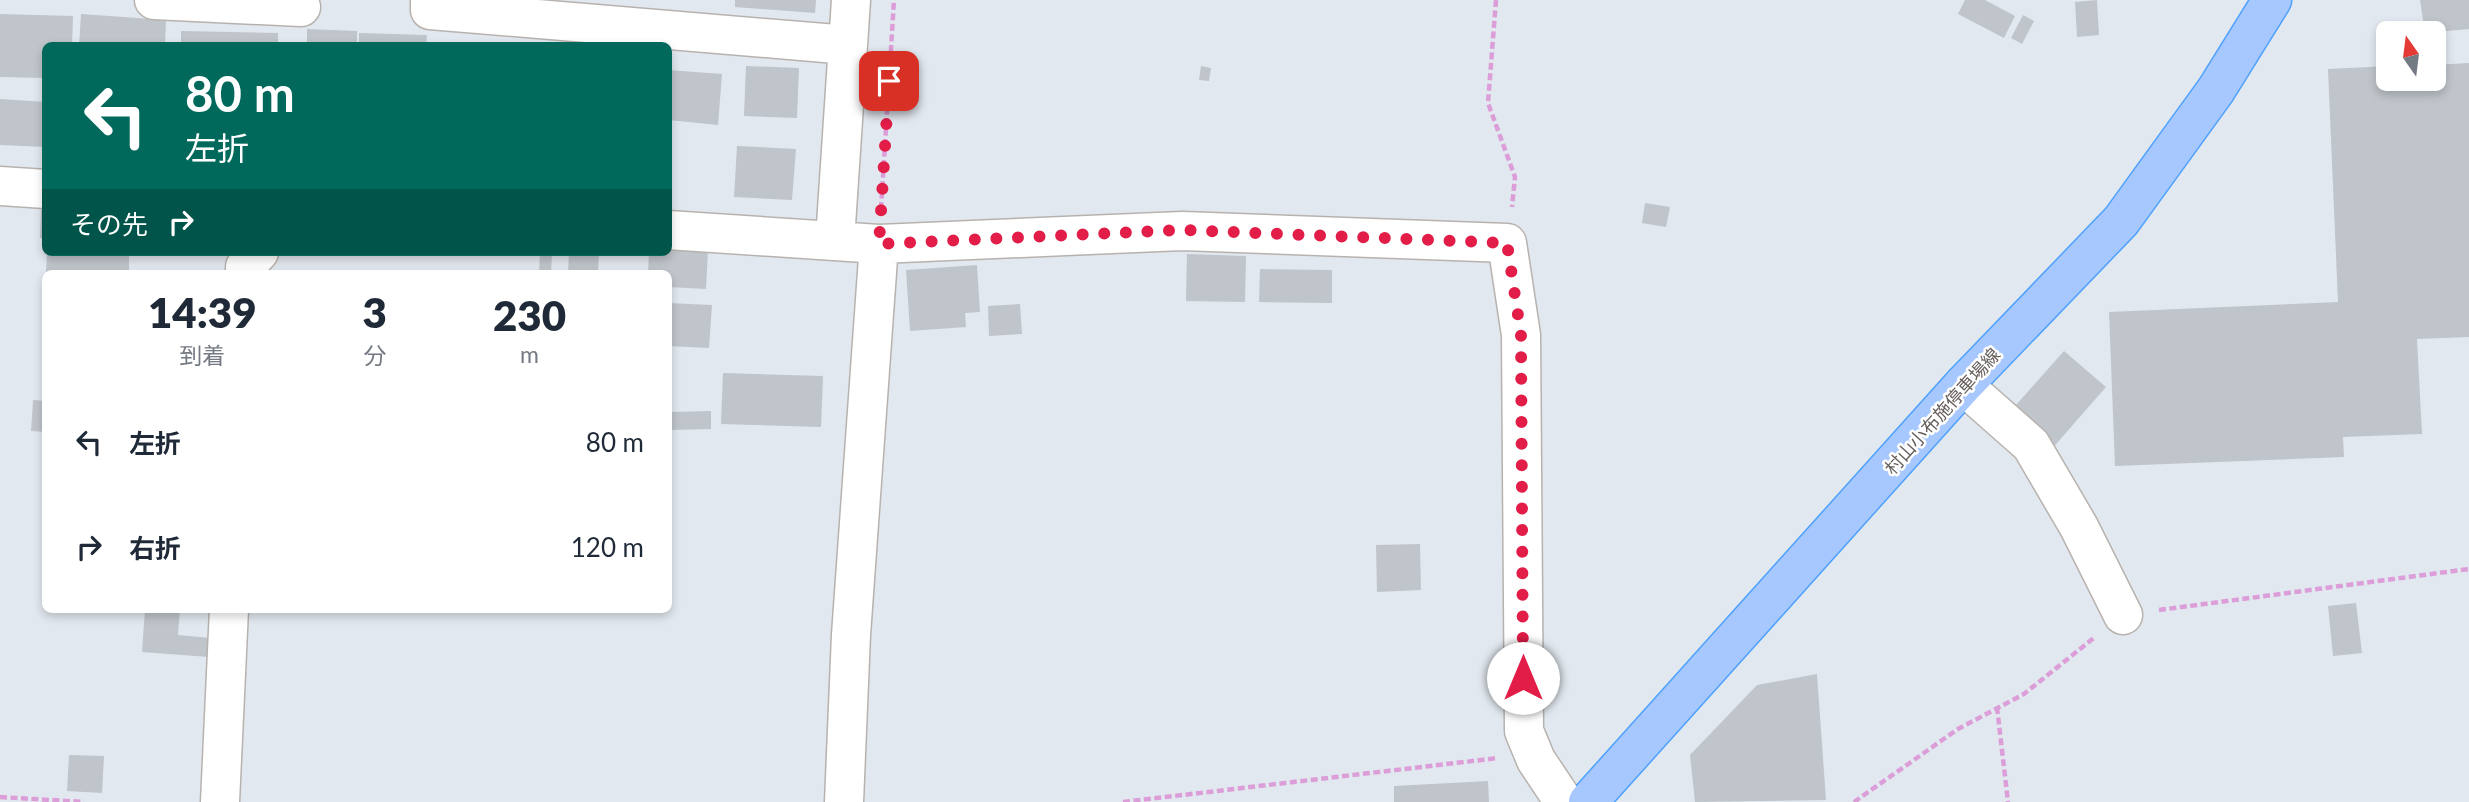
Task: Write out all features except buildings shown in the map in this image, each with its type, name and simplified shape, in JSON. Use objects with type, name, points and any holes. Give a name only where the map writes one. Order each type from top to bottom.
[{"type":"main road","name":"村山小布施停車場線","points":[[1588,802],[1963,385],[2122,221],[2216,90],[2272,0]]},
{"type":"street","points":[[154,0],[301,7]]},
{"type":"street","points":[[430,0],[430,10],[848,46]]},
{"type":"street","points":[[835,240],[851,0]]},
{"type":"street","points":[[0,186],[42,190]]},
{"type":"street","points":[[672,230],[879,244],[1182,230],[1507,243],[1521,335],[1524,731],[1533,754],[1564,802]]},
{"type":"street","points":[[844,802],[851,635],[879,244]]},
{"type":"street","points":[[245,270],[255,256]]},
{"type":"street","points":[[1963,385],[2031,445],[2079,527],[2123,615]]},
{"type":"street","points":[[219,802],[229,613]]},
{"type":"path","points":[[879,244],[894,0]]},
{"type":"path","points":[[1496,0],[1488,103],[1515,177],[1507,243]]},
{"type":"path","points":[[1854,802],[1958,729],[2024,694],[2123,615],[2469,569]]},
{"type":"path","points":[[1997,707],[2008,802]]},
{"type":"path","points":[[1123,802],[1533,754]]},
{"type":"path","points":[[0,797],[84,802]]},
{"type":"route","points":[[889,81],[879,244],[1182,230],[1507,243],[1521,335],[1523,678]]}]
